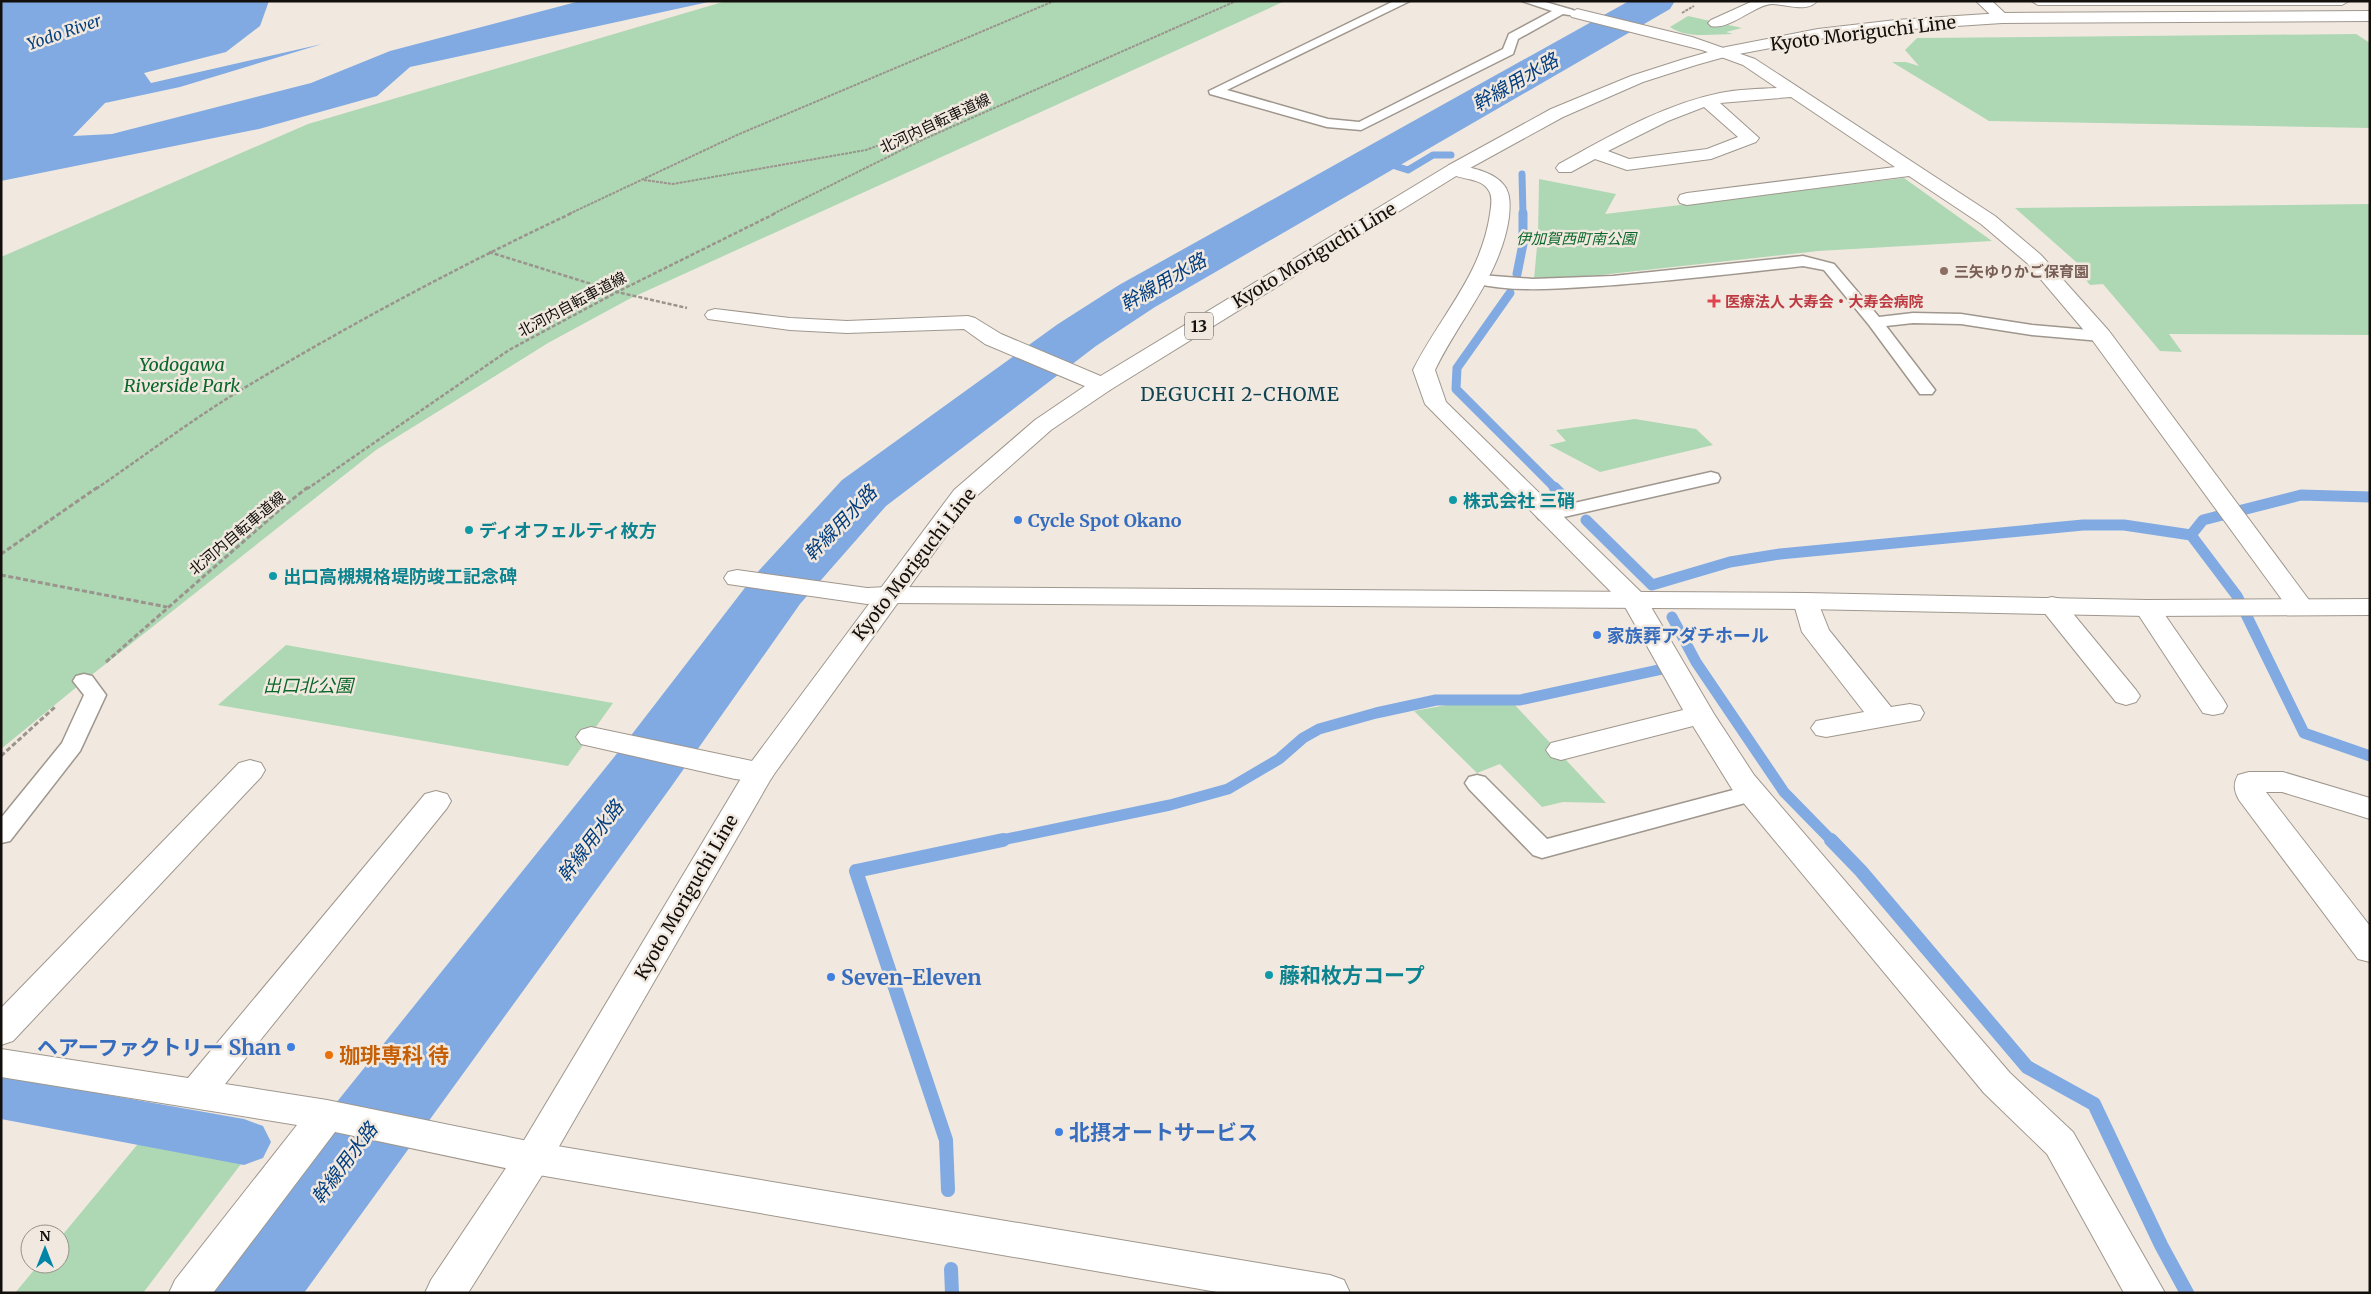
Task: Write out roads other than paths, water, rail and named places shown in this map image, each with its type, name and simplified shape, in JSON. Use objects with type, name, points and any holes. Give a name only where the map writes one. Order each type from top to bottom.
[{"type":"street","points":[[1716,22],[1766,1]]},
{"type":"street","points":[[1777,1],[1789,3],[1810,1]]},
{"type":"street","points":[[1983,1],[2002,18]]},
{"type":"street","points":[[2038,1],[2342,1]]},
{"type":"street","points":[[1570,12],[1670,36],[1726,52],[1749,62],[1988,220],[2034,259],[2101,336],[2300,606]]},
{"type":"street","name":"Kyoto Moriguchi Line","points":[[445,1293],[533,1158],[747,770],[878,595],[963,496],[1094,381],[1455,168],[1557,113],[1637,79],[1726,52],[1838,32],[1896,25],[2002,18],[2370,16]]},
{"type":"street","points":[[1565,168],[1593,152],[1673,113],[1721,98],[1794,92]]},
{"type":"street","points":[[1593,152],[1627,165],[1711,154],[1750,138],[1708,102]]},
{"type":"street","points":[[1455,168],[1486,180],[1498,188],[1500,199],[1498,232],[1480,280],[1433,348],[1424,370],[1436,404],[1635,602],[1700,715],[1752,793],[1997,1082],[2060,1143],[2145,1293]]},
{"type":"street","points":[[1688,198],[1913,170]]},
{"type":"street","points":[[714,315],[790,324],[847,327],[968,322],[993,338],[1094,381]]},
{"type":"street","points":[[737,578],[878,595],[1806,602],[2147,608],[2370,607]]},
{"type":"street","points":[[1806,602],[1816,632],[1897,716],[1826,728]]},
{"type":"street","points":[[2052,605],[2126,696]]},
{"type":"street","points":[[2147,608],[2213,706]]},
{"type":"street","points":[[1561,750],[1700,715]]},
{"type":"street","points":[[591,736],[747,770]]},
{"type":"street","points":[[1,1031],[250,770]]},
{"type":"street","points":[[2370,808],[2283,782],[2249,782],[2250,793],[2370,950]]},
{"type":"street","points":[[196,1094],[436,801]]},
{"type":"street","points":[[1,1063],[327,1115],[533,1158],[1330,1293]]},
{"type":"street","points":[[190,1293],[327,1115]]},
{"type":"lane","points":[[1404,1],[1215,91],[1327,123],[1361,126],[1509,51],[1513,37],[1570,12]]},
{"type":"lane","points":[[1528,1],[1570,12]]},
{"type":"lane","points":[[1480,280],[1498,283],[1538,284],[1614,281],[1803,262],[1829,268],[1875,322],[1926,390]]},
{"type":"lane","points":[[1875,322],[1912,318],[1962,319],[2032,330],[2101,336]]},
{"type":"lane","points":[[1546,515],[1711,478]]},
{"type":"lane","points":[[1,835],[72,746],[95,695],[84,681]]},
{"type":"lane","points":[[1476,783],[1542,849],[1752,793]]},
{"type":"water","name":"Yodo River","points":[[1,1],[269,1],[260,26],[226,52],[144,73],[151,83],[322,44],[180,87],[105,103],[73,136],[112,134],[311,83],[390,51],[580,1],[713,1],[410,67],[377,96],[259,129],[1,181]]},
{"type":"waterway","name":"幹線用水路","points":[[245,1293],[645,769],[777,590],[864,493],[1077,335],[1137,296],[1657,1]]},
{"type":"waterway","points":[[1376,160],[1408,170],[1433,155],[1451,155]]},
{"type":"waterway","points":[[1522,174],[1523,214]]},
{"type":"waterway","points":[[1517,274],[1523,244],[1523,214]]},
{"type":"waterway","points":[[1510,293],[1457,368],[1456,389],[1562,495]]},
{"type":"waterway","points":[[2191,535],[2203,520],[2301,495],[2370,497]]},
{"type":"waterway","points":[[1586,520],[1652,585],[1730,562],[1780,554],[2083,525],[2124,525],[2191,535]]},
{"type":"waterway","points":[[2191,535],[2237,596],[2304,733],[2370,756]]},
{"type":"waterway","points":[[1672,617],[1696,662],[1784,792],[1832,841]]},
{"type":"waterway","points":[[997,841],[1170,805],[1228,789],[1279,759],[1303,738],[1319,729],[1376,713],[1436,700],[1520,700],[1672,667]]},
{"type":"waterway","points":[[948,1190],[946,1140],[856,871],[1003,840]]},
{"type":"waterway","points":[[1831,840],[1861,871],[2027,1067],[2094,1104],[2161,1245],[2187,1293]]},
{"type":"waterway","points":[[1,1097],[244,1142]]},
{"type":"waterway","points":[[325,1161],[343,1163]]},
{"type":"waterway","points":[[951,1269],[952,1293]]},
{"type":"place","name":"三矢ゆりかご保育園","points":[[1944,271]]},
{"type":"place","name":"医療法人 大寿会・大寿会病院","points":[[1714,301]]},
{"type":"place","name":"株式会社 三硝","points":[[1453,500]]},
{"type":"place","name":"Cycle Spot Okano","points":[[1018,520]]},
{"type":"place","name":"ディオフェルティ枚方","points":[[469,530]]},
{"type":"place","name":"出口高槻規格堤防竣工記念碑","points":[[273,576]]},
{"type":"place","name":"家族葬アダチホール","points":[[1597,635]]},
{"type":"place","name":"藤和枚方コープ","points":[[1269,975]]},
{"type":"place","name":"Seven-Eleven","points":[[831,977]]},
{"type":"place","name":"ヘアーファクトリー Shan","points":[[291,1047]]},
{"type":"place","name":"珈琲専科 待","points":[[329,1055]]},
{"type":"place","name":"北摂オートサービス","points":[[1059,1132]]},
{"type":"district","name":"DEGUCHI 2-CHOME","points":[[1240,394]]},
{"type":"park label","name":"伊加賀西町南公園","points":[[1576,238]]},
{"type":"park label","name":"Yodogawa Riverside Park","points":[[182,374]]},
{"type":"park label","name":"出口北公園","points":[[308,685]]}]
